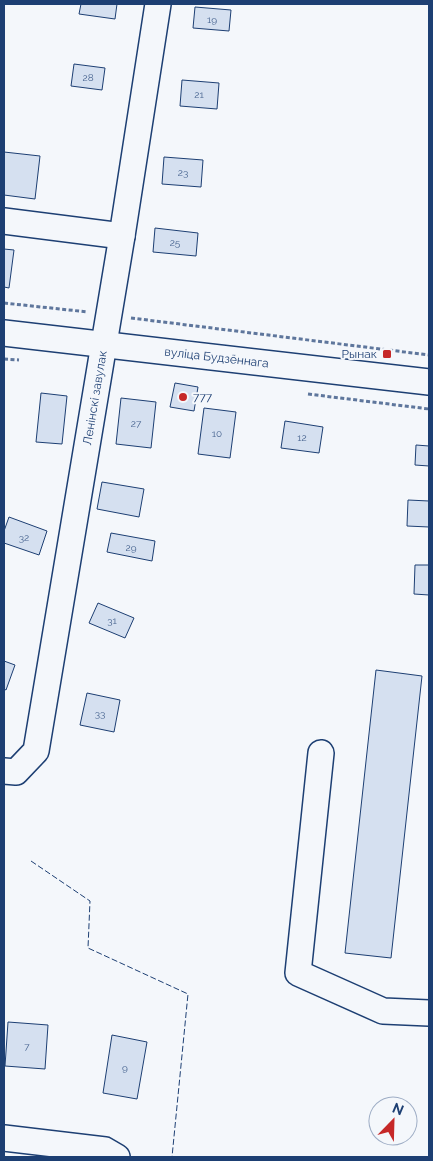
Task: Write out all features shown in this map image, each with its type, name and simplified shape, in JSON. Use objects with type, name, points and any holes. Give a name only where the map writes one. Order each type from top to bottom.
[{"type":"street","name":"Ленінскі завулак","points":[[4,771],[16,772],[36,751],[122,236],[158,4]]},
{"type":"street","points":[[4,221],[122,236]]},
{"type":"street","name":"вуліца Будзённага","points":[[4,333],[429,382]]},
{"type":"street","points":[[321,753],[298,973],[383,1011],[429,1013]]},
{"type":"street","points":[[4,1138],[30,1149],[111,1154]]},
{"type":"path","points":[[4,303],[429,355]]},
{"type":"building","points":[[81,4],[117,4],[115,19],[79,14]]},
{"type":"building","points":[[195,7],[231,10],[229,31],[193,28]]},
{"type":"building","points":[[74,64],[105,68],[102,90],[71,86]]},
{"type":"building","points":[[182,80],[219,83],[217,109],[180,106]]},
{"type":"building","points":[[4,152],[40,156],[35,199],[4,195]]},
{"type":"building","points":[[164,157],[203,160],[201,187],[162,184]]},
{"type":"building","points":[[155,228],[198,233],[196,256],[153,252]]},
{"type":"building","points":[[4,249],[14,250],[9,288],[4,287]]},
{"type":"building","points":[[175,383],[198,387],[194,411],[170,407]]},
{"type":"building","points":[[41,393],[67,396],[62,444],[36,442]]},
{"type":"building","points":[[121,398],[156,402],[151,448],[116,444]]},
{"type":"building","points":[[204,408],[236,412],[230,458],[198,454]]},
{"type":"building","points":[[285,421],[323,427],[319,453],[281,448]]},
{"type":"building","points":[[416,445],[429,446],[429,466],[415,465]]},
{"type":"building","points":[[102,482],[144,489],[139,517],[97,509]]},
{"type":"building","points":[[408,500],[429,501],[429,527],[407,526]]},
{"type":"building","points":[[9,517],[47,531],[39,555],[4,543],[4,531]]},
{"type":"building","points":[[111,533],[155,541],[152,561],[107,552]]},
{"type":"building","points":[[415,565],[429,565],[429,595],[414,594]]},
{"type":"building","points":[[98,603],[134,618],[125,638],[89,623]]},
{"type":"building","points":[[4,661],[15,665],[6,690],[4,689]]},
{"type":"building","points":[[376,670],[422,676],[391,958],[345,953]]},
{"type":"building","points":[[87,693],[120,700],[114,732],[80,725]]},
{"type":"building","points":[[8,1022],[48,1025],[45,1069],[5,1066]]},
{"type":"building","points":[[112,1035],[147,1042],[137,1099],[103,1093]]},
{"type":"fence","points":[[31,861],[90,901],[88,948],[188,994],[172,1157]]},
{"type":"place","name":"Рынак","points":[[387,354]]},
{"type":"place","name":"777","points":[[183,397]]}]
